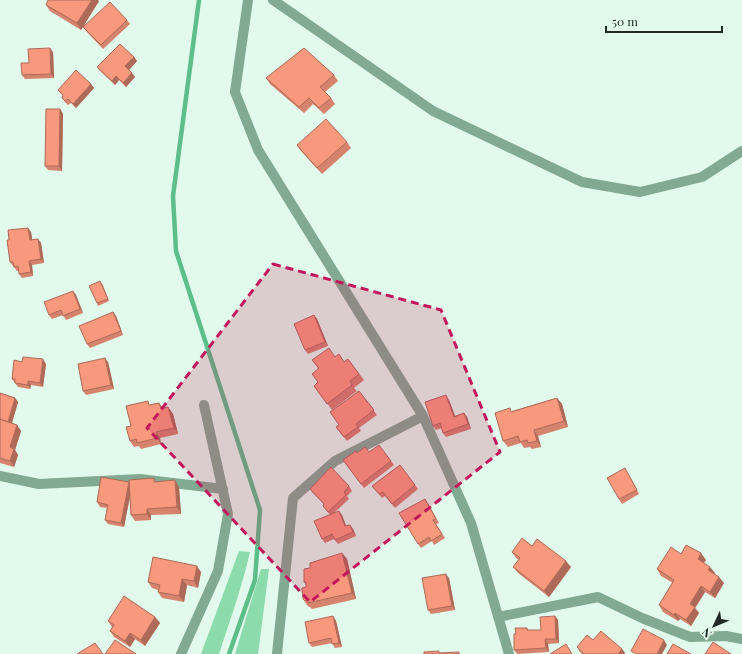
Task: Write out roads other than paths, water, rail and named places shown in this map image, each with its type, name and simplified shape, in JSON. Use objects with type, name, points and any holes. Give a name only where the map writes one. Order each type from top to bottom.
[{"type":"street","points":[[248,0],[235,92],[258,150],[423,416],[471,523],[509,654]]},
{"type":"street","points":[[273,0],[433,111],[582,182],[640,192],[702,177],[742,151]]},
{"type":"street","points":[[181,654],[218,571],[228,514],[204,405]]},
{"type":"street","points":[[277,654],[293,498],[335,461],[423,416]]},
{"type":"street","points":[[0,476],[39,484],[140,479],[223,489]]},
{"type":"street","points":[[498,617],[598,597],[642,618],[690,637],[726,636],[742,640]]},
{"type":"waterway","points":[[199,0],[173,196],[176,251],[260,510],[255,580],[229,654]]}]
